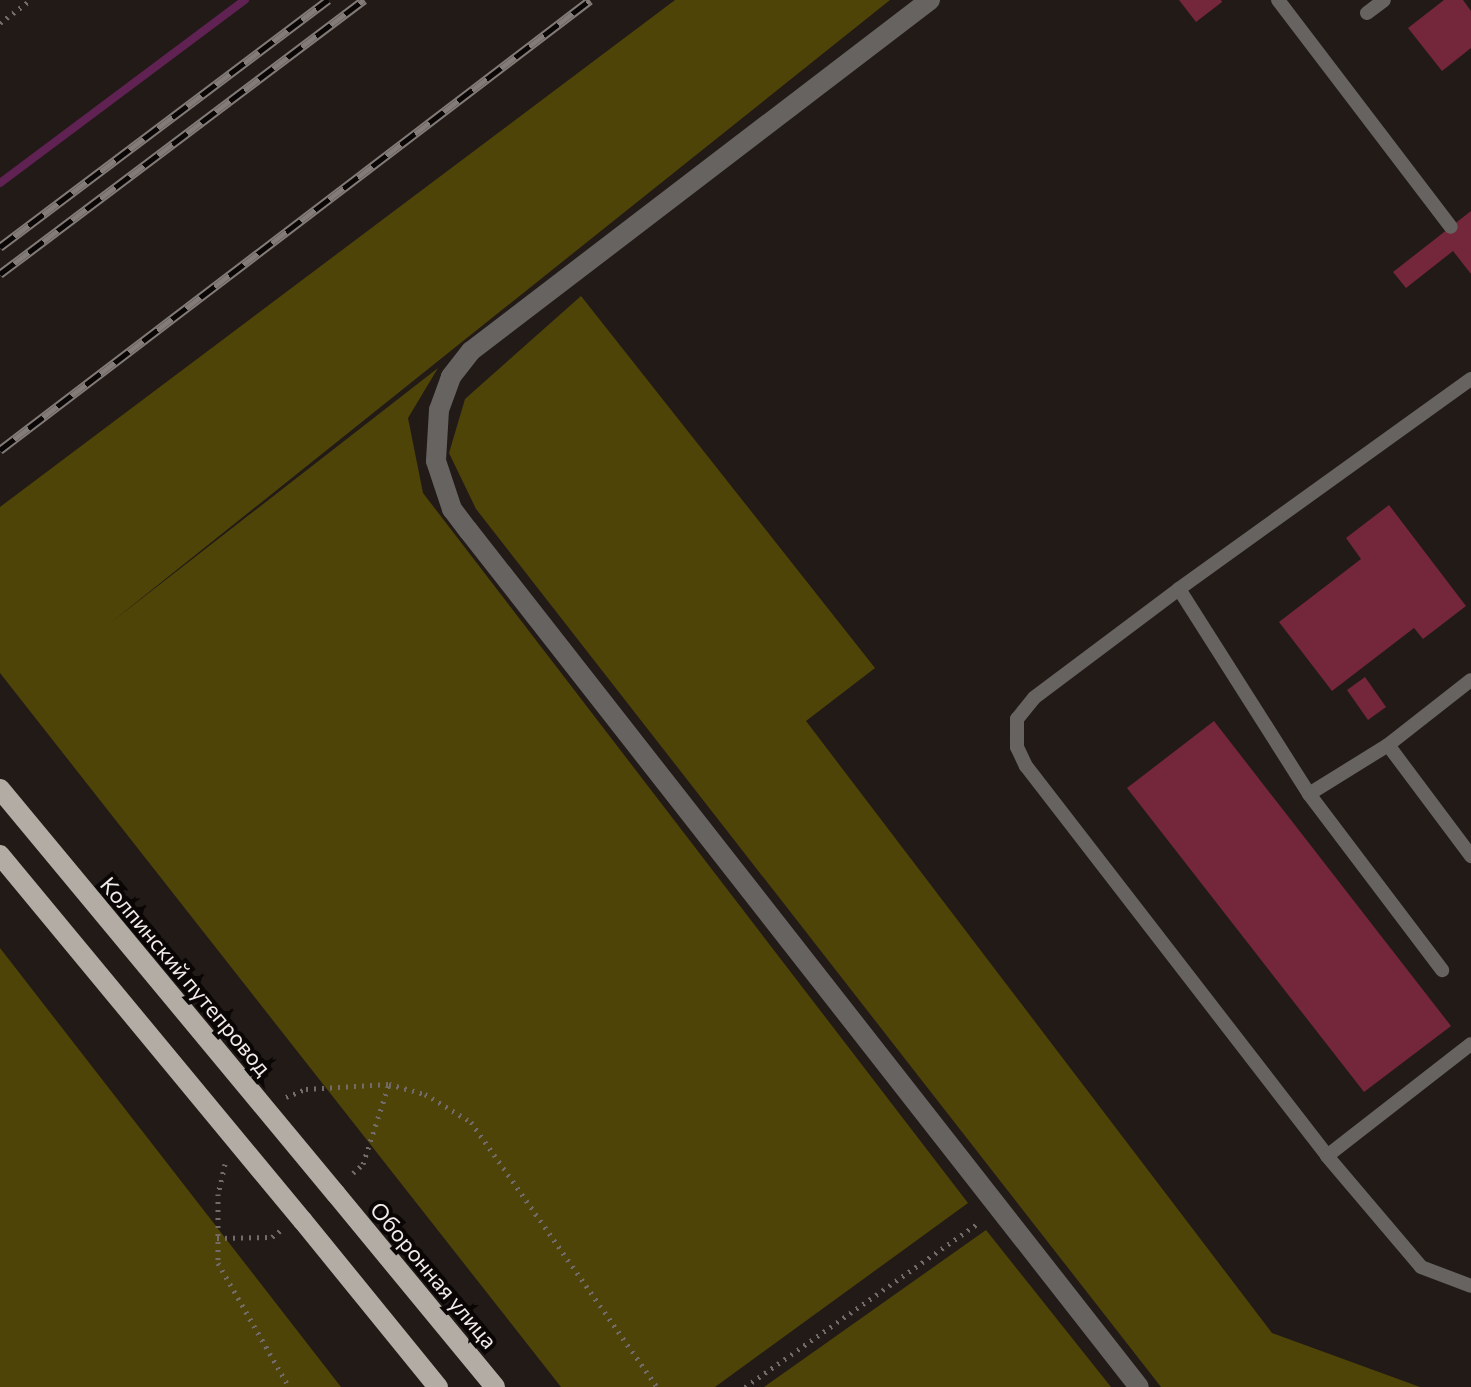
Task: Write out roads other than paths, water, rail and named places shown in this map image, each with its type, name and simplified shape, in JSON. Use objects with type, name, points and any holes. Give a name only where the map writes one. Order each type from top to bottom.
[{"type":"main road","name":"Колпинский путепровод","points":[[0,789],[336,1194]]},
{"type":"main road","points":[[0,855],[438,1387]]},
{"type":"main road","name":"Оборонная улица","points":[[336,1194],[495,1387]]},
{"type":"street","points":[[930,0],[471,351],[451,377],[439,410],[436,461],[452,509],[1139,1387]]},
{"type":"lane","points":[[1278,0],[1451,227]]},
{"type":"lane","points":[[1367,13],[1384,0]]},
{"type":"lane","points":[[1471,379],[1179,589],[1034,698],[1017,719],[1017,747],[1026,766],[1327,1156],[1421,1267],[1471,1286]]},
{"type":"lane","points":[[1179,589],[1309,794],[1442,970]]},
{"type":"lane","points":[[1309,794],[1388,745],[1471,680]]},
{"type":"lane","points":[[1388,745],[1471,856]]},
{"type":"lane","points":[[1327,1156],[1471,1044]]},
{"type":"waterway","points":[[0,183],[245,0]]},
{"type":"railway","points":[[0,247],[328,0]]},
{"type":"railway","points":[[0,274],[364,0]]},
{"type":"railway","points":[[0,450],[590,0]]}]
